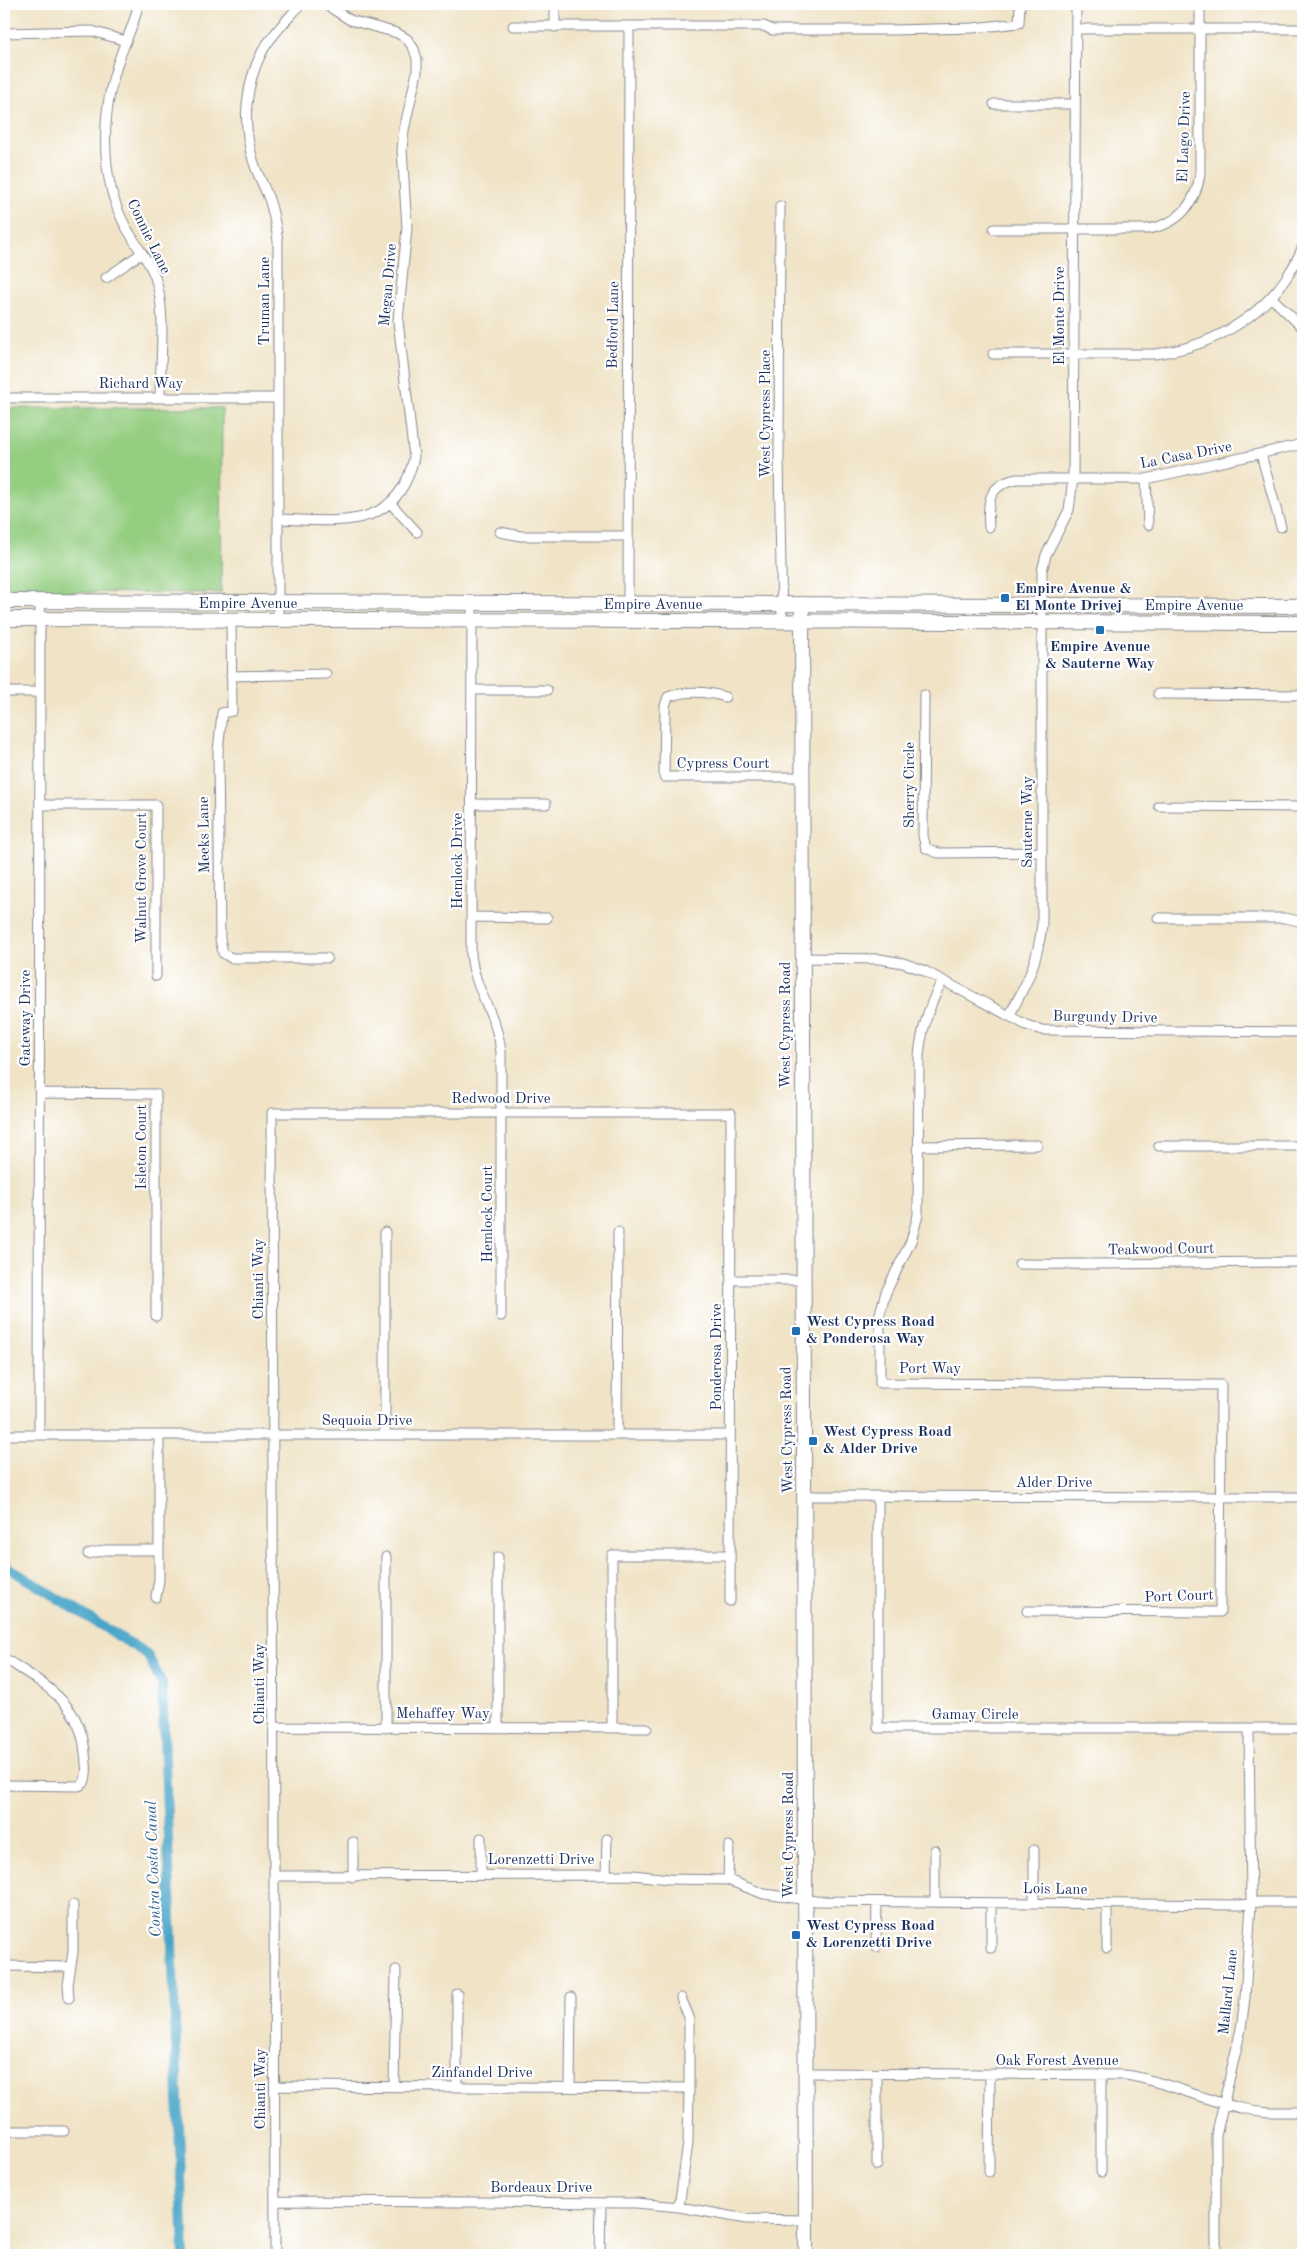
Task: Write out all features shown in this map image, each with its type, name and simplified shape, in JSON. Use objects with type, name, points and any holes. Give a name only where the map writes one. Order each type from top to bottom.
[{"type":"main road","name":"Empire Avenue","points":[[4,601],[1303,606]]},
{"type":"main road","name":"West Cypress Road","points":[[802,604],[806,2255]]},
{"type":"main road","name":"Empire Avenue","points":[[4,619],[1303,623]]},
{"type":"street","name":"Connie Lane","points":[[138,4],[114,74],[109,95],[106,145],[107,165],[116,205],[154,276],[159,295],[160,398]]},
{"type":"street","name":"Truman Lane","points":[[278,620],[278,241],[270,200],[249,146],[246,125],[247,99],[252,76],[263,51],[273,36],[301,4]]},
{"type":"street","name":"Megan Drive","points":[[278,519],[351,520],[381,512],[401,492],[411,473],[414,457],[398,321],[408,228],[402,149],[404,130],[417,72],[417,59],[414,49],[407,39],[397,33],[350,20],[325,4]]},
{"type":"street","points":[[555,4],[555,27]]},
{"type":"street","points":[[513,26],[629,28],[764,26],[772,30],[973,28],[1019,23],[1020,4]]},
{"type":"street","name":"El Monte Drive","points":[[1042,622],[1042,570],[1046,554],[1069,510],[1073,479],[1076,4]]},
{"type":"street","name":"El Lago Drive","points":[[994,229],[1147,229],[1161,227],[1185,211],[1193,200],[1200,174],[1200,4]]},
{"type":"street","name":"Bedford Lane","points":[[628,622],[629,28]]},
{"type":"street","points":[[1076,29],[1303,29]]},
{"type":"street","points":[[4,33],[92,31],[126,41]]},
{"type":"street","points":[[994,104],[1075,104]]},
{"type":"street","name":"West Cypress Place","points":[[780,206],[779,460],[782,622]]},
{"type":"street","points":[[993,354],[1155,354],[1184,349],[1219,336],[1241,323],[1271,297],[1292,270],[1303,246]]},
{"type":"street","points":[[106,278],[142,253]]},
{"type":"street","points":[[1271,297],[1303,328]]},
{"type":"street","name":"Richard Way","points":[[4,398],[278,398]]},
{"type":"street","name":"La Casa Drive","points":[[989,527],[987,506],[992,494],[1007,481],[1017,479],[1146,479],[1303,444]]},
{"type":"street","points":[[1261,454],[1281,527]]},
{"type":"street","points":[[1146,479],[1148,525]]},
{"type":"street","points":[[391,504],[417,532]]},
{"type":"street","points":[[500,532],[521,536],[627,536]]},
{"type":"street","name":"Gateway Drive","points":[[39,1435],[40,602]]},
{"type":"street","name":"Hemlock Drive","points":[[472,603],[471,955],[475,981],[496,1023],[500,1037],[501,1113]]},
{"type":"street","name":"Meeks Lane","points":[[231,620],[232,711],[222,713],[218,752],[220,939],[223,953],[231,958],[326,958]]},
{"type":"street","name":"Sauterne Way","points":[[1009,1016],[1033,971],[1040,945],[1042,622]]},
{"type":"street","points":[[232,676],[326,674]]},
{"type":"street","points":[[472,690],[547,690]]},
{"type":"street","points":[[4,692],[39,692]]},
{"type":"street","name":"Cypress Court","points":[[725,698],[708,692],[682,692],[668,697],[665,706],[664,777],[802,777]]},
{"type":"street","points":[[1158,694],[1303,695]]},
{"type":"street","name":"Sherry Circle","points":[[924,695],[923,836],[926,848],[938,853],[1041,852]]},
{"type":"street","points":[[472,804],[546,804]]},
{"type":"street","name":"Walnut Grove Court","points":[[40,805],[156,805],[156,976]]},
{"type":"street","points":[[1159,806],[1303,807]]},
{"type":"street","points":[[471,917],[547,918]]},
{"type":"street","points":[[1158,918],[1285,918],[1303,922]]},
{"type":"street","name":"Burgundy Drive","points":[[802,958],[893,961],[923,970],[1026,1025],[1042,1030],[1058,1032],[1303,1032]]},
{"type":"street","name":"Port Way","points":[[942,981],[927,1014],[921,1034],[919,1055],[918,1215],[911,1241],[886,1292],[880,1313],[880,1383],[1221,1385],[1220,1498]]},
{"type":"street","name":"Isleton Court","points":[[40,1093],[156,1094],[156,1316]]},
{"type":"street","name":"Redwood Drive","points":[[272,1113],[731,1113]]},
{"type":"street","name":"Chianti Way","points":[[272,1113],[275,2255]]},
{"type":"street","name":"Hemlock Court","points":[[501,1113],[501,1316]]},
{"type":"street","name":"Ponderosa Drive","points":[[730,1601],[731,1113]]},
{"type":"street","points":[[919,1146],[1037,1145]]},
{"type":"street","points":[[1159,1146],[1303,1146]]},
{"type":"street","points":[[384,1232],[385,1435]]},
{"type":"street","points":[[617,1434],[618,1232]]},
{"type":"street","name":"Teakwood Court","points":[[1019,1264],[1132,1265],[1191,1262],[1303,1262]]},
{"type":"street","points":[[731,1280],[803,1280]]},
{"type":"street","name":"Sequoia Drive","points":[[4,1435],[730,1435]]},
{"type":"street","points":[[156,1597],[159,1580],[159,1436]]},
{"type":"street","name":"Alder Drive","points":[[805,1496],[1303,1497]]},
{"type":"street","name":"Gamay Circle","points":[[878,1497],[878,1728],[1303,1728]]},
{"type":"street","name":"Port Court","points":[[1027,1611],[1220,1612],[1220,1498]]},
{"type":"street","points":[[88,1554],[105,1550],[159,1550]]},
{"type":"street","points":[[612,1728],[612,1555],[730,1555]]},
{"type":"street","points":[[386,1557],[386,1728]]},
{"type":"street","points":[[498,1558],[498,1728]]},
{"type":"street","points":[[4,1658],[57,1693],[68,1705],[77,1720],[84,1741],[86,1776],[84,1783],[72,1786],[4,1786]]},
{"type":"street","name":"Mehaffey Way","points":[[275,1728],[647,1728]]},
{"type":"street","name":"Mallard Lane","points":[[1216,2255],[1216,2136],[1222,2102],[1244,2018],[1251,1904],[1249,1729]]},
{"type":"street","points":[[481,1838],[481,1874]]},
{"type":"street","points":[[606,1874],[607,1839]]},
{"type":"street","points":[[353,1842],[353,1877]]},
{"type":"street","points":[[728,1880],[729,1846]]},
{"type":"street","points":[[935,1850],[935,1902]]},
{"type":"street","points":[[1034,1850],[1034,1902]]},
{"type":"street","name":"Lorenzetti Drive","points":[[274,1876],[606,1874],[670,1879],[728,1880],[764,1894],[805,1901]]},
{"type":"street","name":"Lois Lane","points":[[805,1901],[1034,1902],[1106,1905],[1303,1902]]},
{"type":"street","points":[[876,1947],[877,1902]]},
{"type":"street","points":[[991,1903],[992,1948]]},
{"type":"street","points":[[69,1998],[70,1967],[73,1952],[73,1904]]},
{"type":"street","points":[[1106,1905],[1107,1948]]},
{"type":"street","points":[[4,1966],[70,1967]]},
{"type":"street","points":[[394,2087],[396,1970]]},
{"type":"street","points":[[457,1994],[457,2087]]},
{"type":"street","points":[[570,2087],[571,1997]]},
{"type":"street","points":[[678,2207],[687,2151],[689,2088],[689,2017],[681,1998]]},
{"type":"street","name":"Oak Forest Avenue","points":[[805,2073],[1101,2074],[1137,2077],[1258,2111],[1303,2112]]},
{"type":"street","points":[[877,2074],[877,2165]]},
{"type":"street","points":[[989,2172],[990,2074]]},
{"type":"street","points":[[1101,2074],[1101,2172]]},
{"type":"street","name":"Zinfandel Drive","points":[[275,2086],[689,2088]]},
{"type":"street","points":[[4,2131],[64,2131]]},
{"type":"street","name":"Bordeaux Drive","points":[[275,2201],[601,2202],[678,2207],[747,2220],[806,2220]]},
{"type":"street","points":[[600,2255],[601,2202]]},
{"type":"green space","points":[[4,408],[222,408],[221,593],[4,592]]},
{"type":"waterway","name":"Contra Costa Canal","points":[[4,1565],[147,1654],[162,1683],[184,2255]]},
{"type":"place","name":"Empire Avenue & El Monte Drivej","points":[[1005,598]]},
{"type":"place","name":"Empire Avenue & Sauterne Way","points":[[1100,630]]},
{"type":"place","name":"West Cypress Road & Ponderosa Way","points":[[796,1331]]},
{"type":"place","name":"West Cypress Road & Alder Drive","points":[[813,1441]]},
{"type":"place","name":"West Cypress Road & Lorenzetti Drive","points":[[796,1935]]}]
